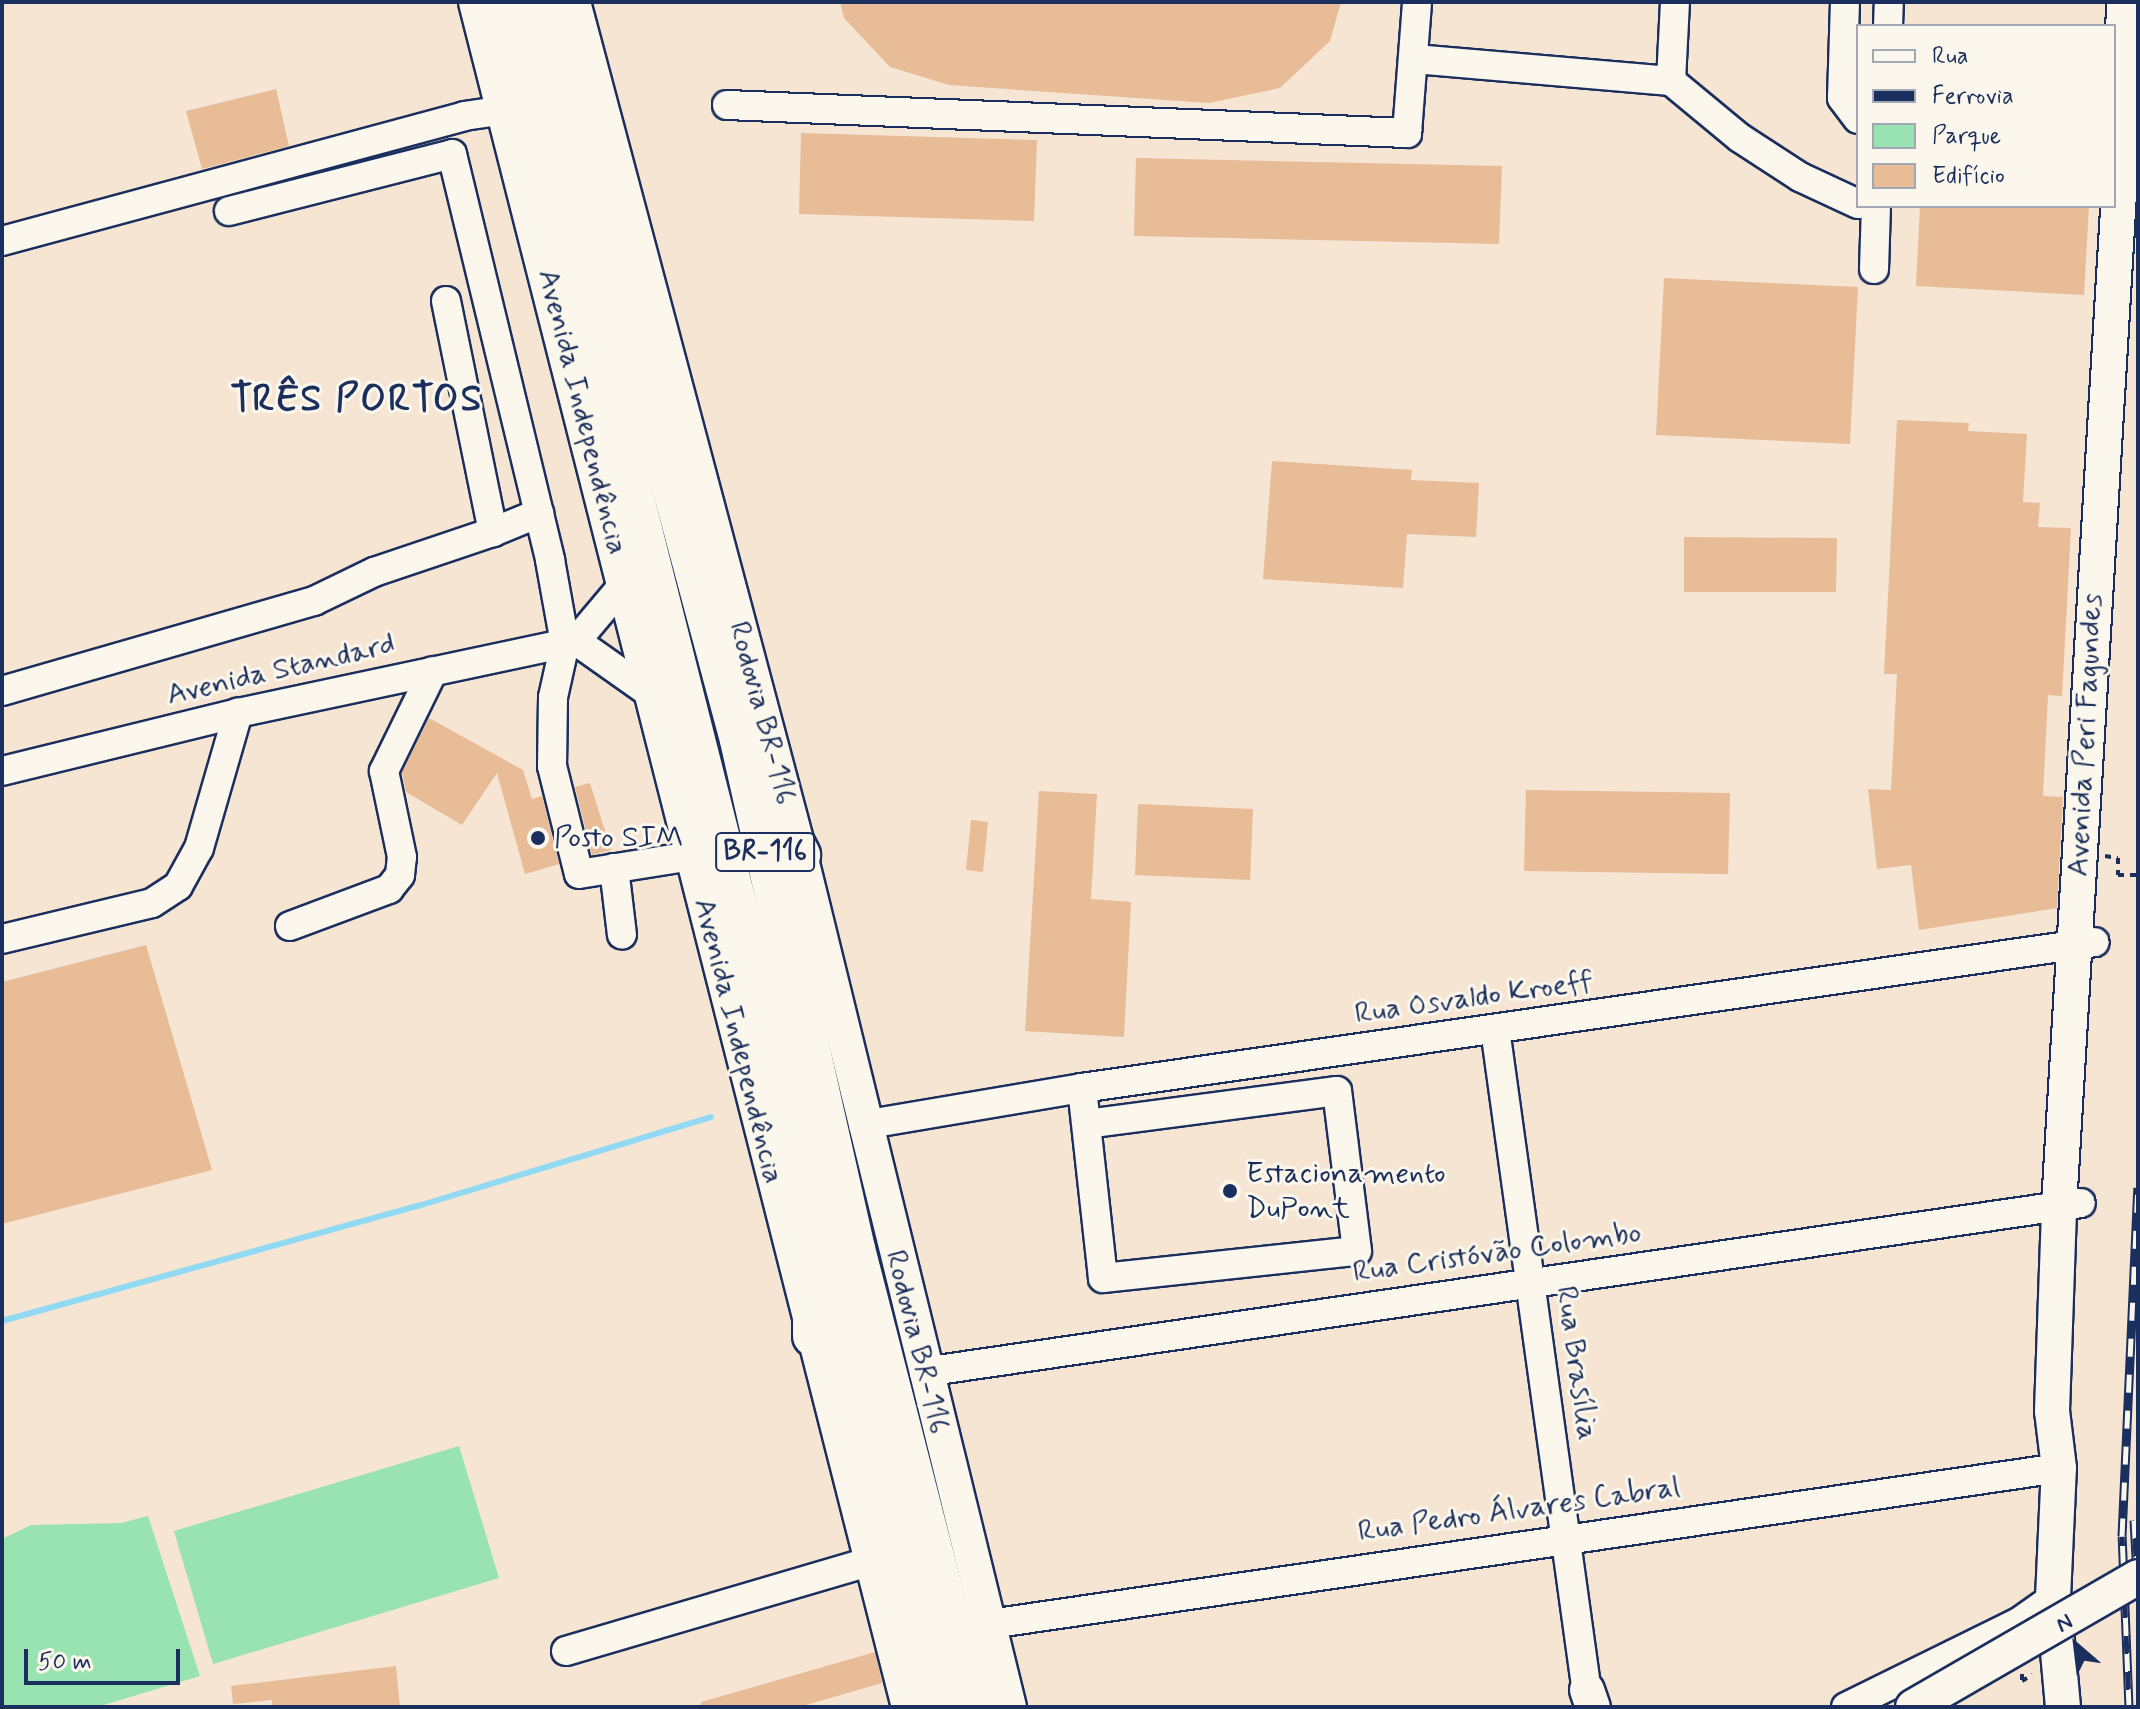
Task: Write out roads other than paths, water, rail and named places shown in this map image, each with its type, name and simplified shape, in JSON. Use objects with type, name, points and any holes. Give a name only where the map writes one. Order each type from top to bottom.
[{"type":"highway","name":"BR-116","points":[[509,2],[939,1707]]},
{"type":"highway","name":"Rodovia BR-116","points":[[542,2],[740,740],[855,1249],[973,1707]]},
{"type":"highway","points":[[740,740],[800,855]]},
{"type":"highway","points":[[812,1209],[813,1336]]},
{"type":"main road","name":"Avenida Independência","points":[[476,2],[506,110],[691,856],[909,1707]]},
{"type":"main road","name":"Rodovia BR-116","points":[[573,2],[800,855],[863,1125],[1009,1707]]},
{"type":"main road","name":"Avenida Peri Fagundes","points":[[2063,1707],[2053,1598],[2059,1468],[2052,1411],[2070,1205],[2128,192],[2124,2]]},
{"type":"main road","name":"Avenida Peri Fagundes","points":[[2084,944],[2114,866],[2110,524],[2138,246]]},
{"type":"main road","points":[[1913,1707],[2138,1577]]},
{"type":"main road","points":[[1946,1707],[2138,1595]]},
{"type":"street","points":[[727,105],[1407,133],[1417,2]]},
{"type":"street","points":[[1671,81],[1675,2]]},
{"type":"street","points":[[1845,2],[1842,98],[1856,116]]},
{"type":"street","points":[[1888,24],[1889,2]]},
{"type":"street","points":[[1414,59],[1671,81],[1740,138],[1800,177],[1856,202]]},
{"type":"street","points":[[2,241],[464,116],[506,110]]},
{"type":"street","points":[[229,211],[452,154],[570,642],[651,694]]},
{"type":"street","points":[[1868,208],[1874,269]]},
{"type":"street","points":[[446,301],[493,532]]},
{"type":"street","points":[[2,691],[314,601],[374,572],[493,532],[539,513]]},
{"type":"street","points":[[624,584],[570,642],[553,697],[552,766],[579,874],[691,856]]},
{"type":"street","name":"Avenida Standard","points":[[2,771],[238,713],[570,642]]},
{"type":"street","points":[[290,926],[389,889],[400,875],[402,857],[384,771],[433,671]]},
{"type":"street","points":[[2,939],[152,903],[178,886],[199,848],[238,713]]},
{"type":"street","points":[[614,868],[622,935]]},
{"type":"street","name":"Rua Osvaldo Kroeff","points":[[863,1125],[1082,1088],[2084,944]]},
{"type":"street","name":"Rua Brasília","points":[[1495,1029],[1566,1536],[1592,1698]]},
{"type":"street","points":[[1082,1088],[1103,1278],[1357,1251],[1337,1091],[1087,1124]]},
{"type":"street","name":"Rua Cristóvão Colombo","points":[[924,1372],[2070,1205]]},
{"type":"street","name":"Rua Pedro Álvares Cabral","points":[[990,1624],[1566,1536],[2059,1468]]},
{"type":"street","points":[[566,1651],[871,1561]]},
{"type":"street","points":[[1846,1707],[2019,1622],[2053,1598]]},
{"type":"waterway","points":[[2,1321],[418,1206],[711,1117]]},
{"type":"railway","points":[[2129,1707],[2122,1536],[2138,1187]]},
{"type":"railway","points":[[2134,1520],[2138,1595]]},
{"type":"place","name":"Posto SIM","points":[[538,838]]},
{"type":"place","name":"Estacionamento DuPont","points":[[1230,1191]]},
{"type":"district","name":"TRÊS PORTOS","points":[[357,400]]}]
